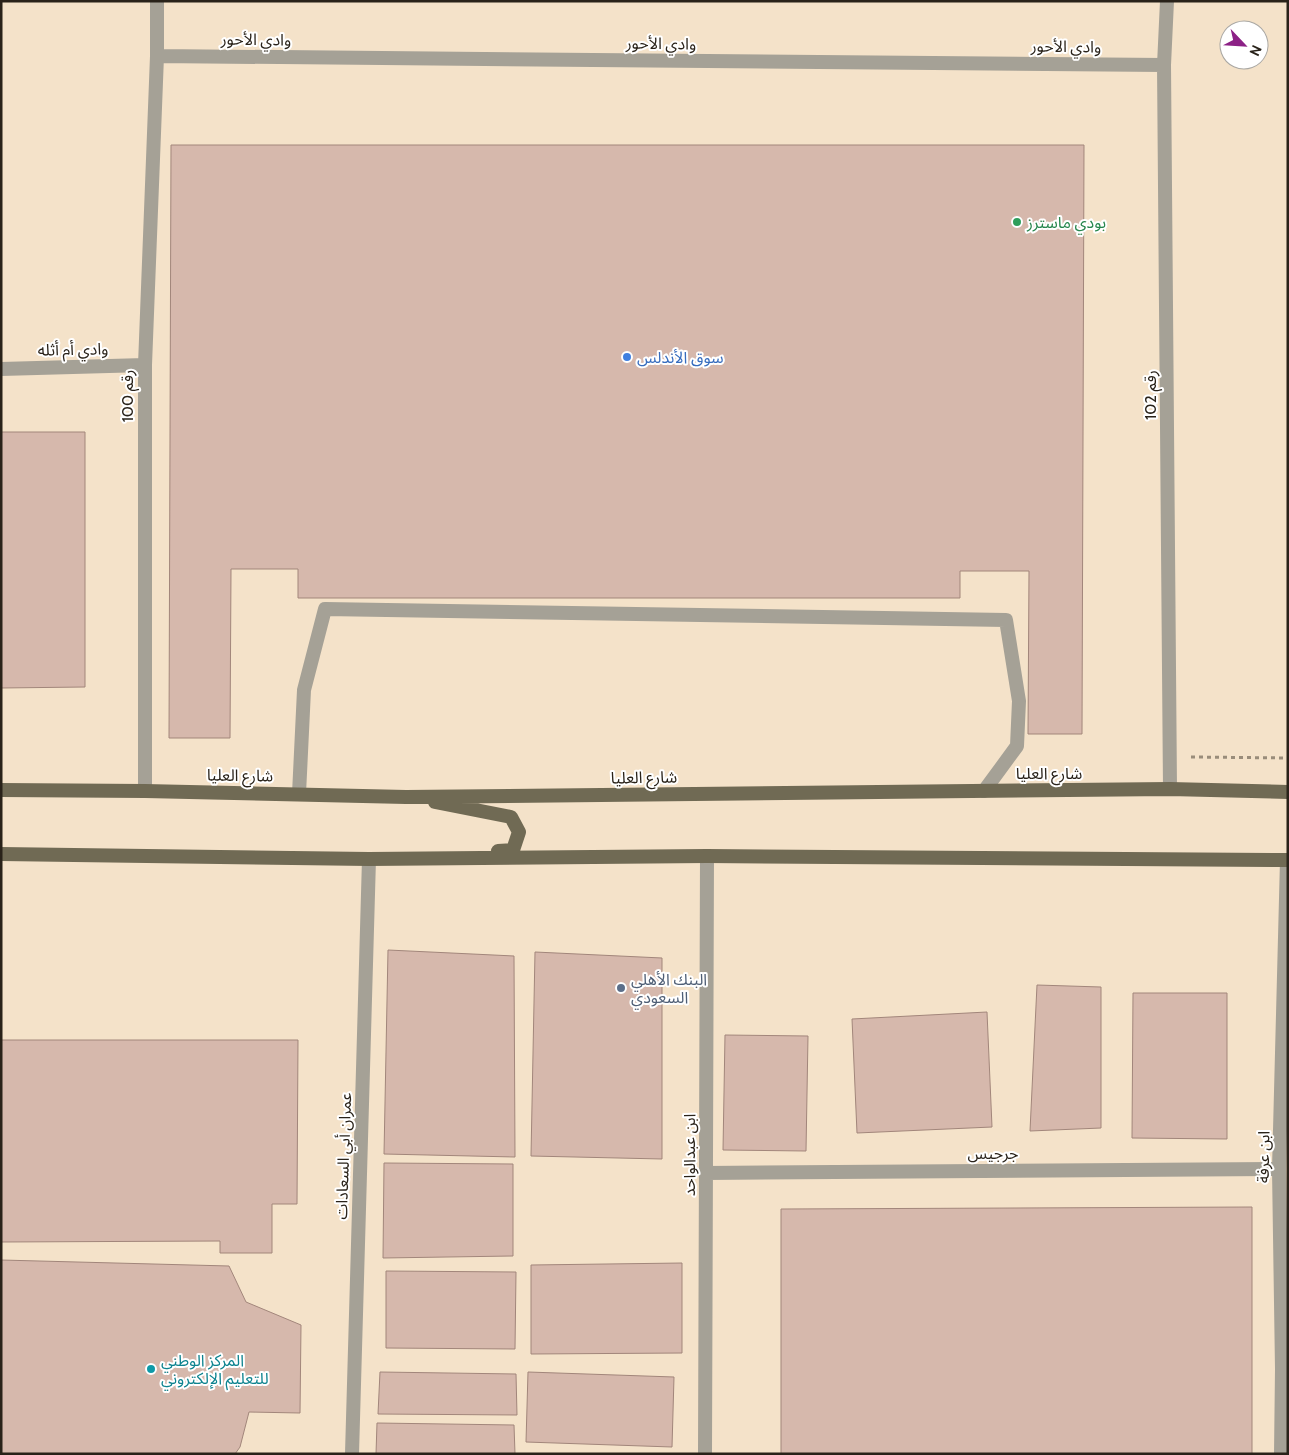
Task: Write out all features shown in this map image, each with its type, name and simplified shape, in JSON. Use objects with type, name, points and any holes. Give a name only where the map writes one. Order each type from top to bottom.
[{"type":"main road","name":"شارع العليا","points":[[1,790],[146,790],[406,797],[1170,789],[1288,792]]},
{"type":"main road","points":[[406,797],[511,817],[519,832],[513,850],[433,858]]},
{"type":"main road","points":[[1,854],[369,860],[707,856],[1287,860]]},
{"type":"street","name":"رقم 100","points":[[146,790],[145,365],[157,56],[157,1]]},
{"type":"street","name":"رقم 102","points":[[1167,1],[1164,65],[1170,789]]},
{"type":"street","name":"وادي الأحور","points":[[157,56],[1164,65]]},
{"type":"street","name":"وادي أم أثله","points":[[1,368],[145,365]]},
{"type":"street","points":[[299,794],[304,690],[325,609],[1006,620],[1019,701],[1018,746],[984,791]]},
{"type":"street","name":"ابن عبدالواحد","points":[[705,1454],[707,856]]},
{"type":"street","name":"عمران أبي السعادات","points":[[352,1454],[369,860]]},
{"type":"street","name":"ابن عرفة","points":[[1281,1454],[1285,1369],[1279,1169],[1287,860]]},
{"type":"street","name":"جرجيس","points":[[706,1173],[1279,1169]]},
{"type":"path","points":[[1170,757],[1288,758]]},
{"type":"building","name":"سوق الأندلس","points":[[171,145],[1084,145],[1082,734],[1028,734],[1029,571],[960,571],[960,598],[298,598],[298,569],[231,569],[230,738],[169,738]]},
{"type":"building","points":[[1,432],[85,432],[85,687],[1,688]]},
{"type":"building","points":[[388,950],[514,956],[515,1157],[384,1154]]},
{"type":"building","points":[[535,952],[662,958],[662,1159],[531,1156]]},
{"type":"building","points":[[1037,985],[1101,987],[1101,1128],[1030,1131]]},
{"type":"building","points":[[1133,993],[1227,993],[1227,1139],[1132,1138]]},
{"type":"building","points":[[987,1012],[992,1127],[857,1133],[852,1019]]},
{"type":"building","points":[[725,1035],[808,1036],[806,1151],[723,1150]]},
{"type":"building","points":[[1,1040],[298,1040],[297,1204],[272,1204],[272,1253],[220,1253],[220,1241],[1,1242]]},
{"type":"building","points":[[384,1163],[513,1164],[513,1256],[383,1258]]},
{"type":"building","points":[[1252,1207],[1252,1454],[781,1454],[781,1209]]},
{"type":"building","name":"المركز الوطني للتعليم الإلكتروني","points":[[1,1260],[229,1266],[246,1302],[301,1325],[300,1413],[249,1412],[240,1447],[235,1454],[1,1454]]},
{"type":"building","points":[[682,1263],[682,1353],[531,1354],[531,1265]]},
{"type":"building","points":[[386,1271],[516,1272],[515,1349],[386,1348]]},
{"type":"building","points":[[380,1372],[516,1374],[517,1415],[378,1414]]},
{"type":"building","points":[[528,1372],[674,1377],[672,1447],[526,1442]]},
{"type":"building","points":[[377,1423],[514,1425],[515,1454],[376,1454]]},
{"type":"place","name":"بودي ماسترز","points":[[1017,222]]},
{"type":"place","name":"سوق الأندلس","points":[[627,357]]},
{"type":"place","name":"البنك الأهلي السعودي","points":[[621,988]]},
{"type":"place","name":"المركز الوطني للتعليم الإلكتروني","points":[[151,1369]]}]
